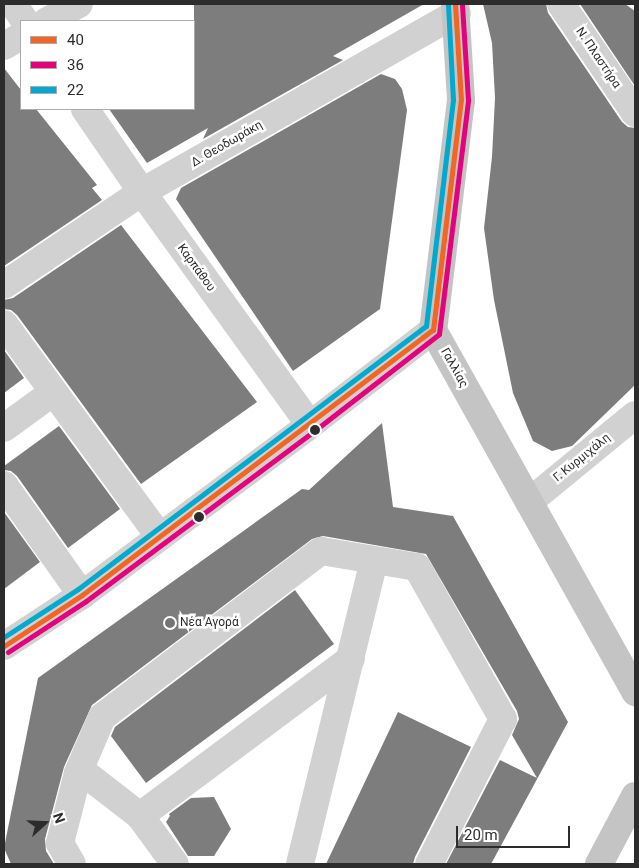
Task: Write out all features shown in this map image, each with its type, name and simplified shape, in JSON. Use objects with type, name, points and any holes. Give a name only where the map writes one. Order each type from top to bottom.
[{"type":"main road","points":[[433,330],[461,100],[456,8]]},
{"type":"main road","name":"Γαλλίας","points":[[433,330],[635,692]]},
{"type":"main road","points":[[599,864],[635,796]]},
{"type":"street","points":[[13,4],[24,20]]},
{"type":"street","points":[[49,20],[78,4]]},
{"type":"street","name":"Ν. Πλαστήρα","points":[[561,4],[635,113]]},
{"type":"street","name":"Δ. Θεοδωράκη","points":[[4,285],[142,192],[456,8]]},
{"type":"street","points":[[4,46],[20,37]]},
{"type":"street","name":"Καρπάθου","points":[[86,110],[142,192],[310,425]]},
{"type":"street","points":[[4,324],[52,393],[160,537]]},
{"type":"street","points":[[4,646],[82,595],[310,425],[433,330]]},
{"type":"street","points":[[4,428],[52,393]]},
{"type":"street","name":"Γ. Κυρμιχάλη","points":[[529,502],[635,415]]},
{"type":"street","points":[[4,485],[82,595]]},
{"type":"street","points":[[72,864],[60,843],[102,717],[321,551],[373,566],[412,574],[493,716],[417,864]]},
{"type":"street","points":[[298,864],[373,566]]},
{"type":"street","points":[[373,566],[417,568],[503,719],[429,864]]},
{"type":"street","points":[[140,816],[351,659]]},
{"type":"street","points":[[83,774],[140,816],[175,864]]},
{"type":"street","points":[[83,774],[74,845],[84,864]]},
{"type":"building","points":[[194,4],[424,4],[333,56],[343,60],[203,139],[208,128],[147,163],[110,110],[195,110]]},
{"type":"building","points":[[483,4],[546,4],[548,13],[622,122],[628,127],[635,128],[635,385],[572,446],[552,451],[533,441],[513,393],[494,300],[484,228],[492,157],[495,98],[492,43]]},
{"type":"building","points":[[580,4],[625,4],[635,11],[635,86]]},
{"type":"building","points":[[4,68],[20,89],[20,110],[37,110],[97,185],[92,188],[102,200],[4,266]]},
{"type":"building","points":[[381,74],[395,79],[402,89],[407,110],[380,309],[293,371],[176,199],[181,188]]},
{"type":"building","points":[[121,225],[257,402],[141,484],[17,315],[11,310],[4,309],[4,300],[13,298]]},
{"type":"building","points":[[4,350],[24,378],[4,393]]},
{"type":"building","name":"Νέα Αγορά","points":[[382,423],[393,507],[453,516],[568,722],[491,864],[446,864],[500,760],[537,778],[512,735],[519,719],[517,711],[426,554],[323,536],[312,539],[92,705],[64,767],[45,839],[46,851],[54,864],[11,864],[4,848],[38,678],[302,489],[309,490]]},
{"type":"building","points":[[59,426],[120,509],[68,548],[17,476],[11,471],[4,470],[4,466]]},
{"type":"building","points":[[4,512],[40,562],[4,589]]},
{"type":"building","points":[[295,590],[334,644],[146,783],[111,736],[115,727]]},
{"type":"building","points":[[398,712],[471,747],[413,864],[326,864]]},
{"type":"building","points":[[214,797],[231,829],[214,856],[188,856],[166,822],[170,816],[169,814],[191,798]]},
{"type":"transit line","name":"22","points":[[4,637],[78,589],[426,326],[453,100],[448,4]]},
{"type":"transit line","name":"40","points":[[4,646],[82,595],[433,330],[461,100],[455,4]]},
{"type":"transit line","name":"36","points":[[8,652],[86,601],[314,431],[439,334],[468,100],[462,4]]},
{"type":"place","name":"Νέα Αγορά","points":[[170,623]]}]
